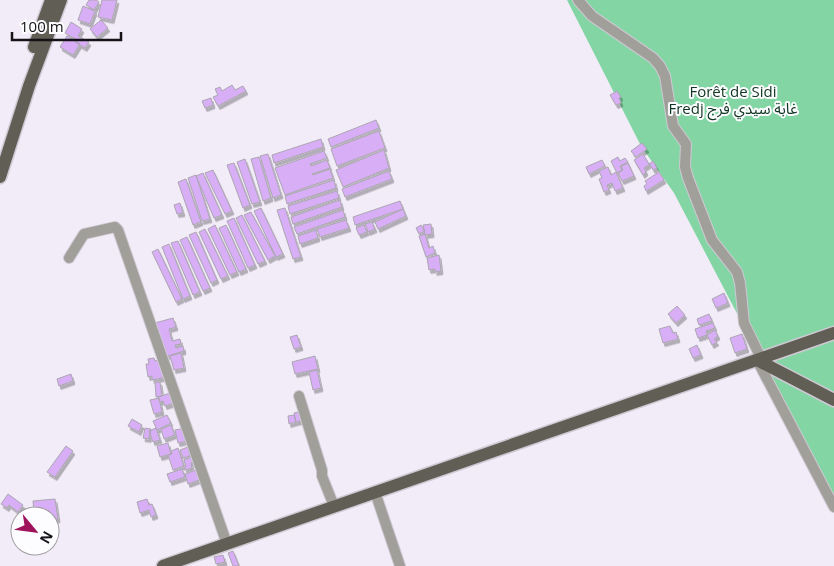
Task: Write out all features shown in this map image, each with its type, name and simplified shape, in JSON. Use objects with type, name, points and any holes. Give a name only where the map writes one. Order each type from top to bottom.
[{"type":"main road","points":[[0,151],[51,0]]},
{"type":"main road","points":[[0,177],[29,86],[61,0]]},
{"type":"main road","points":[[163,566],[758,357],[834,333]]},
{"type":"main road","points":[[758,357],[834,400]]},
{"type":"street","points":[[578,0],[592,16],[653,58],[660,66],[665,76],[674,126],[686,144],[686,174],[712,240],[737,272],[744,323],[758,357],[834,507]]},
{"type":"street","points":[[69,258],[84,234],[115,227],[118,230],[227,544]]},
{"type":"street","points":[[299,396],[322,470],[322,476],[334,506]]},
{"type":"street","points":[[375,492],[400,566]]},
{"type":"green space","name":"Forêt de Sidi Fredj غابة سيدي فرج","points":[[567,0],[834,0],[834,499],[674,193],[641,146]]},
{"type":"building","points":[[89,0],[99,2],[94,10],[86,5]]},
{"type":"building","points":[[102,0],[117,0],[112,20],[98,17]]},
{"type":"building","points":[[83,6],[95,11],[90,24],[78,20]]},
{"type":"building","points":[[101,20],[108,28],[97,37],[90,29]]},
{"type":"building","points":[[71,22],[82,29],[78,36],[89,42],[85,48],[75,42],[77,40],[65,33]]},
{"type":"building","points":[[67,36],[80,44],[73,55],[60,47]]},
{"type":"building","points":[[232,85],[235,90],[243,86],[246,91],[218,106],[213,97],[218,95],[215,89],[220,87],[222,91]]},
{"type":"building","points":[[617,91],[621,97],[619,98],[621,103],[616,105],[610,95]]},
{"type":"building","points":[[211,98],[213,105],[205,108],[202,101]]},
{"type":"building","points":[[376,120],[379,128],[331,147],[328,139]]},
{"type":"building","points":[[379,131],[385,148],[337,166],[331,149]]},
{"type":"building","points":[[321,139],[323,147],[274,163],[272,155]]},
{"type":"building","points":[[642,143],[647,149],[636,157],[631,151]]},
{"type":"building","points":[[384,150],[389,168],[343,187],[336,170]]},
{"type":"building","points":[[324,151],[327,158],[310,164],[311,166],[327,160],[330,168],[312,174],[330,169],[333,178],[285,195],[275,168]]},
{"type":"building","points":[[268,154],[281,195],[273,198],[260,156]]},
{"type":"building","points":[[643,154],[649,164],[653,161],[657,168],[653,170],[650,164],[644,168],[646,172],[643,175],[634,160]]},
{"type":"building","points":[[259,157],[271,198],[263,201],[251,159]]},
{"type":"building","points":[[618,157],[620,161],[625,158],[628,162],[620,166],[622,170],[617,173],[611,161]]},
{"type":"building","points":[[245,159],[260,202],[252,204],[237,162]]},
{"type":"building","points":[[602,160],[605,166],[589,174],[586,167]]},
{"type":"building","points":[[234,163],[250,205],[243,208],[227,165]]},
{"type":"building","points":[[628,163],[634,176],[622,181],[618,173],[623,170],[621,166]]},
{"type":"building","points":[[608,167],[611,175],[616,172],[623,188],[615,191],[612,183],[607,185],[609,190],[604,192],[599,179],[602,178],[599,171]]},
{"type":"building","points":[[213,170],[232,211],[225,214],[205,173]]},
{"type":"building","points":[[389,171],[392,179],[345,197],[342,189]]},
{"type":"building","points":[[659,172],[664,180],[646,191],[644,186],[647,184],[645,181]]},
{"type":"building","points":[[203,173],[222,215],[214,218],[196,176]]},
{"type":"building","points":[[196,175],[210,219],[202,221],[188,178]]},
{"type":"building","points":[[186,179],[201,222],[193,225],[178,182]]},
{"type":"building","points":[[334,180],[336,188],[287,204],[285,196]]},
{"type":"building","points":[[337,191],[339,198],[290,214],[288,206]]},
{"type":"building","points":[[340,200],[342,207],[293,224],[291,217]]},
{"type":"building","points":[[400,201],[403,209],[355,225],[353,217]]},
{"type":"building","points":[[180,203],[183,213],[177,214],[174,205]]},
{"type":"building","points":[[261,208],[283,254],[276,257],[254,211]]},
{"type":"building","points":[[285,208],[301,257],[293,259],[277,210]]},
{"type":"building","points":[[403,209],[406,216],[378,229],[375,222]]},
{"type":"building","points":[[343,210],[345,217],[297,234],[294,227]]},
{"type":"building","points":[[251,212],[275,256],[268,260],[244,215]]},
{"type":"building","points":[[242,215],[265,261],[258,264],[236,218]]},
{"type":"building","points":[[234,218],[255,265],[248,268],[227,221]]},
{"type":"building","points":[[346,220],[349,228],[320,237],[317,229]]},
{"type":"building","points":[[372,222],[375,229],[368,232],[365,224]]},
{"type":"building","points":[[431,224],[432,234],[425,235],[423,225]]},
{"type":"building","points":[[215,225],[237,272],[230,275],[208,229]]},
{"type":"building","points":[[226,225],[246,269],[239,272],[219,228]]},
{"type":"building","points":[[364,225],[367,232],[359,235],[356,228]]},
{"type":"building","points":[[421,225],[425,231],[419,234],[416,228]]},
{"type":"building","points":[[205,229],[228,276],[221,279],[199,232]]},
{"type":"building","points":[[316,230],[318,238],[300,244],[298,236]]},
{"type":"building","points":[[196,232],[217,280],[211,283],[189,235]]},
{"type":"building","points":[[425,234],[429,248],[433,246],[435,253],[426,257],[419,236]]},
{"type":"building","points":[[187,237],[210,288],[203,291],[180,240]]},
{"type":"building","points":[[178,241],[200,292],[193,295],[171,243]]},
{"type":"building","points":[[169,244],[190,296],[183,299],[162,247]]},
{"type":"building","points":[[158,249],[182,299],[176,302],[152,252]]},
{"type":"building","points":[[439,255],[441,271],[429,270],[427,258]]},
{"type":"building","points":[[724,293],[728,303],[716,308],[712,299]]},
{"type":"building","points":[[677,306],[685,315],[676,323],[668,314]]},
{"type":"building","points":[[709,314],[712,321],[699,325],[697,319]]},
{"type":"building","points":[[173,318],[176,327],[169,329],[172,341],[180,339],[181,344],[175,345],[176,348],[183,346],[184,351],[165,357],[155,323]]},
{"type":"building","points":[[713,323],[715,328],[706,331],[707,335],[698,338],[695,329]]},
{"type":"building","points":[[670,326],[673,333],[676,332],[678,339],[663,343],[659,329]]},
{"type":"building","points":[[715,330],[718,336],[714,339],[717,342],[712,345],[707,335]]},
{"type":"building","points":[[742,334],[747,349],[735,353],[730,338]]},
{"type":"building","points":[[297,335],[301,347],[294,349],[290,337]]},
{"type":"building","points":[[697,345],[701,355],[693,358],[689,349]]},
{"type":"building","points":[[181,353],[184,368],[174,370],[170,356]]},
{"type":"building","points":[[315,356],[318,369],[295,374],[292,362]]},
{"type":"building","points":[[154,358],[155,361],[161,359],[167,377],[152,380],[152,376],[148,377],[146,364],[149,364],[148,359]]},
{"type":"building","points":[[317,370],[321,388],[313,390],[309,372]]},
{"type":"building","points":[[71,374],[73,381],[59,386],[57,379]]},
{"type":"building","points":[[155,382],[160,382],[162,396],[156,397]]},
{"type":"building","points":[[173,392],[177,402],[165,406],[163,401],[160,402],[158,397]]},
{"type":"building","points":[[159,398],[162,412],[154,414],[150,400]]},
{"type":"building","points":[[303,411],[305,420],[296,422],[294,413]]},
{"type":"building","points":[[167,415],[171,423],[157,430],[153,421]]},
{"type":"building","points":[[294,415],[296,422],[289,424],[288,416]]},
{"type":"building","points":[[132,419],[142,425],[139,432],[128,426]]},
{"type":"building","points":[[171,425],[175,435],[164,439],[161,429]]},
{"type":"building","points":[[145,428],[151,429],[149,439],[143,438]]},
{"type":"building","points":[[156,428],[160,440],[153,442],[149,431]]},
{"type":"building","points":[[185,428],[187,441],[178,443],[175,430]]},
{"type":"building","points":[[168,443],[171,454],[160,457],[157,446]]},
{"type":"building","points":[[66,446],[73,451],[55,477],[47,472]]},
{"type":"building","points":[[188,447],[190,456],[183,458],[180,450]]},
{"type":"building","points":[[178,448],[184,466],[173,470],[168,455],[172,454],[171,451]]},
{"type":"building","points":[[191,457],[193,462],[191,463],[192,468],[185,470],[184,460]]},
{"type":"building","points":[[182,469],[185,477],[170,482],[167,474]]},
{"type":"building","points":[[196,470],[199,480],[188,484],[185,474]]},
{"type":"building","points":[[8,494],[23,505],[9,505],[7,508],[1,504]]},
{"type":"building","points":[[55,499],[56,506],[33,506],[33,501]]},
{"type":"building","points":[[147,499],[149,505],[152,504],[156,515],[151,517],[149,510],[140,513],[137,502]]},
{"type":"building","points":[[233,551],[239,566],[233,566],[228,553]]},
{"type":"building","points":[[223,555],[225,562],[216,564],[214,557]]}]
